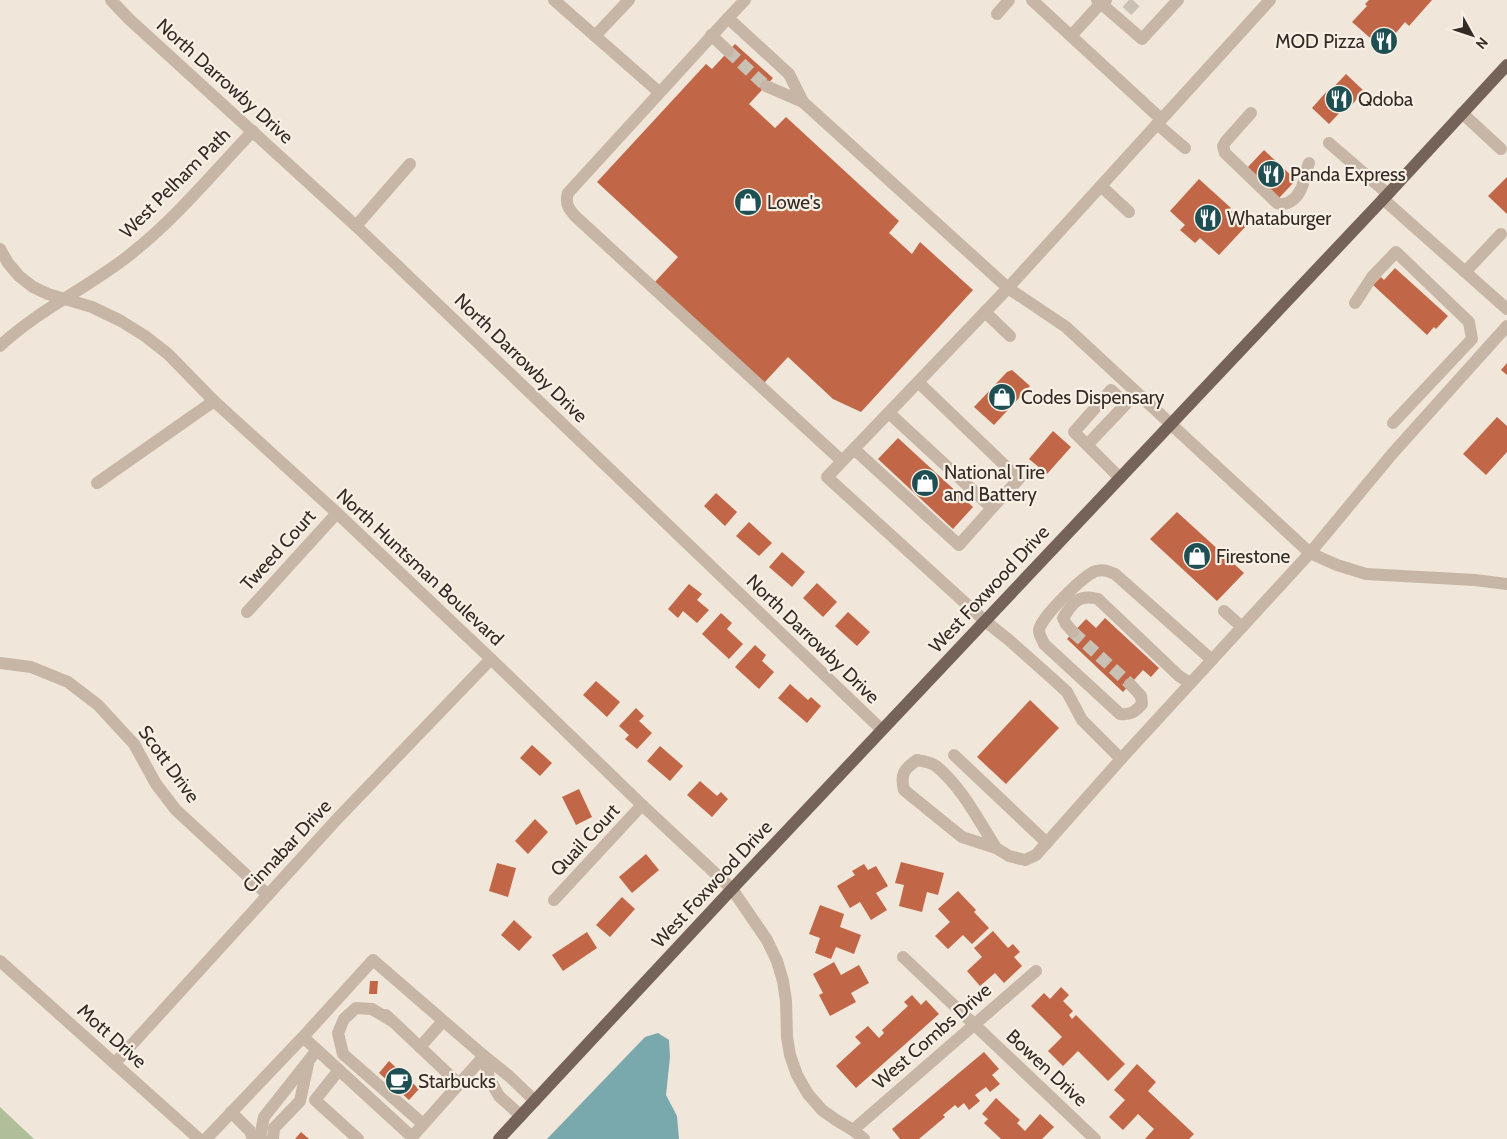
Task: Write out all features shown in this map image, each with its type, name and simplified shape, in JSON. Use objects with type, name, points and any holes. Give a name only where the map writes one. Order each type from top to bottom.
[{"type":"main road","name":"West Foxwood Drive","points":[[499,1139],[1507,65]]},
{"type":"street","name":"North Darrowby Drive","points":[[111,0],[129,19],[356,226],[882,730]]},
{"type":"street","points":[[554,0],[659,92]]},
{"type":"street","points":[[595,36],[629,0]]},
{"type":"street","points":[[745,0],[568,193],[566,199],[568,208],[842,462]]},
{"type":"street","points":[[997,14],[1008,0]]},
{"type":"street","points":[[1032,0],[1185,148]]},
{"type":"street","points":[[1071,36],[1101,1],[1123,15],[1142,40],[1178,0]]},
{"type":"street","points":[[1121,759],[1082,720],[1067,692],[1056,680],[984,621],[827,477],[1008,288],[1268,1]]},
{"type":"street","points":[[728,18],[789,74],[804,102],[1008,288],[1066,327],[1310,553],[1337,565],[1366,574],[1475,580],[1507,584]]},
{"type":"street","points":[[711,35],[728,51]]},
{"type":"street","points":[[766,86],[804,102]]},
{"type":"street","points":[[1252,113],[1223,146],[1225,153],[1277,203],[1280,205],[1289,203],[1295,198],[1300,191],[1305,172],[1310,164]]},
{"type":"street","points":[[1462,113],[1501,149]]},
{"type":"street","name":"West Pelham Path","points":[[0,346],[33,319],[108,271],[162,228],[253,131]]},
{"type":"street","points":[[1329,143],[1464,272],[1507,309]]},
{"type":"street","points":[[356,226],[410,164]]},
{"type":"street","points":[[1101,186],[1129,212]]},
{"type":"street","points":[[1464,272],[1501,234]]},
{"type":"street","name":"North Huntsman Boulevard","points":[[0,249],[8,264],[33,287],[121,321],[145,336],[168,354],[214,401],[491,659],[732,889],[767,940],[777,961],[783,981],[786,1002],[787,1037],[790,1055],[797,1075],[808,1094],[822,1110],[864,1139]]},
{"type":"street","points":[[1355,303],[1372,277],[1396,252],[1469,322],[1472,339],[1393,424]]},
{"type":"street","points":[[985,312],[1010,336]]},
{"type":"street","points":[[996,848],[952,783],[935,765],[917,760],[904,771],[902,781],[904,790],[962,837],[996,848],[1009,856],[1025,860],[1036,855],[1121,759],[1310,553],[1392,454],[1507,326]]},
{"type":"street","points":[[854,449],[959,545],[1019,479],[918,382]]},
{"type":"street","points":[[97,483],[214,401]]},
{"type":"street","points":[[889,413],[992,508]]},
{"type":"street","points":[[1087,445],[1120,478]]},
{"type":"street","name":"Tweed Court","points":[[247,612],[337,514]]},
{"type":"street","points":[[1130,684],[1141,696],[1142,704],[1137,710],[1128,715],[1120,714],[1044,644],[1040,636],[1039,629],[1044,620],[1074,587],[1094,572],[1104,570],[1115,574],[1212,660]]},
{"type":"street","points":[[1074,632],[1066,624],[1064,618],[1069,608],[1079,599],[1088,597],[1098,599],[1180,676],[1190,683]]},
{"type":"street","points":[[1224,611],[1242,627]]},
{"type":"street","name":"Cinnabar Drive","points":[[115,1063],[345,811],[491,659]]},
{"type":"street","name":"Scott Drive","points":[[0,663],[31,667],[68,682],[98,705],[134,744],[156,784],[176,810],[268,895]]},
{"type":"street","points":[[954,755],[1047,842]]},
{"type":"street","name":"Quail Court","points":[[554,900],[642,805]]},
{"type":"street","name":"Bowen Drive","points":[[903,958],[1096,1139]]},
{"type":"street","points":[[206,1139],[373,960],[484,1056],[510,1076],[535,1101]]},
{"type":"street","name":"Mott Drive","points":[[0,961],[199,1139]]},
{"type":"street","name":"West Combs Drive","points":[[853,1130],[1036,971]]},
{"type":"street","points":[[337,999],[375,1004],[459,1084]]},
{"type":"street","points":[[392,1021],[372,1009],[356,1008],[344,1019],[338,1033],[343,1054],[424,1124]]},
{"type":"street","points":[[420,1048],[443,1021]]},
{"type":"street","points":[[303,1037],[411,1138],[484,1056]]},
{"type":"street","points":[[262,1139],[260,1137],[264,1117],[317,1050]]},
{"type":"street","points":[[484,1056],[490,1078],[499,1096],[521,1116]]},
{"type":"street","points":[[273,1139],[274,1128],[300,1101],[308,1062]]},
{"type":"street","points":[[339,1070],[315,1100],[358,1139]]},
{"type":"street","points":[[231,1112],[250,1131],[253,1139]]},
{"type":"green space","points":[[0,1107],[34,1139],[0,1139]]},
{"type":"water","points":[[658,1033],[669,1040],[670,1057],[666,1095],[677,1116],[679,1139],[547,1139],[645,1037]]},
{"type":"building","points":[[1369,0],[1432,0],[1409,26],[1405,22],[1395,34],[1397,37],[1385,51],[1352,22],[1367,6],[1365,4]]},
{"type":"building","name":"Lowe's","points":[[735,44],[773,78],[749,104],[775,128],[786,117],[899,221],[889,233],[912,254],[920,242],[973,290],[861,412],[833,399],[788,357],[763,384],[654,283],[678,257],[597,182],[706,64],[712,69]]},
{"type":"building","name":"Qdoba","points":[[1346,74],[1364,91],[1349,108],[1346,106],[1329,124],[1312,108]]},
{"type":"building","name":"Panda Express","points":[[1264,150],[1296,180],[1279,198],[1247,168]]},
{"type":"building","points":[[1507,177],[1507,214],[1488,196]]},
{"type":"building","points":[[1199,179],[1247,225],[1219,255],[1200,238],[1195,243],[1180,230],[1185,225],[1170,211]]},
{"type":"building","points":[[1395,268],[1448,316],[1436,329],[1434,327],[1427,335],[1373,285],[1381,277],[1384,280]]},
{"type":"building","points":[[1507,363],[1507,375],[1501,370]]},
{"type":"building","name":"Codes Dispensary","points":[[1012,370],[1030,386],[994,425],[974,407],[1007,372]]},
{"type":"building","points":[[1497,417],[1507,426],[1507,452],[1486,475],[1463,454]]},
{"type":"building","points":[[1053,431],[1071,447],[1047,474],[1029,459]]},
{"type":"building","name":"National Tire and Battery","points":[[898,438],[973,507],[953,529],[878,459]]},
{"type":"building","points":[[716,493],[737,512],[725,526],[704,506]]},
{"type":"building","name":"Firestone","points":[[1177,512],[1244,573],[1217,601],[1150,539]]},
{"type":"building","points":[[749,522],[772,543],[759,556],[736,536]]},
{"type":"building","points":[[782,552],[805,572],[792,587],[769,567]]},
{"type":"building","points":[[817,583],[837,602],[823,617],[803,598]]},
{"type":"building","points":[[689,584],[702,594],[697,600],[709,610],[697,623],[683,611],[678,618],[668,609]]},
{"type":"building","points":[[848,612],[870,632],[857,646],[835,626]]},
{"type":"building","points":[[721,613],[732,623],[727,629],[743,644],[729,659],[702,634]]},
{"type":"building","points":[[1105,618],[1159,668],[1151,677],[1143,670],[1123,692],[1067,639],[1086,619],[1096,628]]},
{"type":"building","points":[[755,645],[766,655],[762,661],[774,672],[759,689],[735,667]]},
{"type":"building","points":[[596,681],[620,702],[607,717],[583,695]]},
{"type":"building","points":[[790,684],[808,700],[811,697],[821,706],[807,723],[778,698]]},
{"type":"building","points":[[1030,700],[1059,728],[1006,784],[977,757]]},
{"type":"building","points":[[636,708],[644,716],[639,721],[652,733],[637,749],[625,739],[629,735],[619,726]]},
{"type":"building","points":[[532,745],[552,763],[540,776],[520,758]]},
{"type":"building","points":[[660,746],[683,766],[670,781],[647,761]]},
{"type":"building","points":[[700,781],[717,796],[721,792],[728,799],[712,817],[687,795]]},
{"type":"building","points":[[579,789],[592,817],[576,825],[562,797]]},
{"type":"building","points":[[535,819],[548,832],[528,854],[515,841]]},
{"type":"building","points":[[646,854],[659,870],[632,893],[619,877]]},
{"type":"building","points":[[901,862],[944,873],[938,895],[927,892],[922,912],[899,906],[904,885],[895,883]]},
{"type":"building","points":[[497,863],[516,868],[508,897],[489,891]]},
{"type":"building","points":[[864,864],[868,870],[876,866],[888,886],[876,893],[887,910],[871,920],[860,902],[850,908],[837,886],[855,875],[852,871]]},
{"type":"building","points":[[958,891],[976,910],[974,912],[989,928],[972,944],[963,935],[948,949],[935,936],[950,922],[938,909]]},
{"type":"building","points":[[622,897],[635,909],[610,937],[596,925]]},
{"type":"building","points":[[820,905],[844,914],[840,927],[861,935],[854,954],[836,947],[831,959],[815,953],[820,938],[809,934]]},
{"type":"building","points":[[514,920],[532,937],[519,951],[501,935]]},
{"type":"building","points":[[993,931],[1008,948],[1013,944],[1020,952],[1014,957],[1022,966],[1004,983],[995,973],[980,986],[967,971],[982,957],[974,948]]},
{"type":"building","points":[[587,932],[597,948],[563,971],[552,955]]},
{"type":"building","points":[[834,962],[841,975],[859,965],[869,983],[851,993],[856,1002],[830,1016],[819,995],[823,993],[813,974]]},
{"type":"building","points":[[370,981],[378,981],[377,994],[369,994]]},
{"type":"building","points":[[1061,987],[1069,995],[1063,1001],[1073,1011],[1069,1015],[1072,1019],[1076,1015],[1125,1064],[1108,1081],[1078,1051],[1063,1066],[1048,1051],[1062,1037],[1031,1006],[1044,993],[1050,999]]},
{"type":"building","points":[[912,995],[921,1005],[926,1000],[939,1014],[856,1088],[836,1066],[861,1043],[855,1037],[868,1026],[879,1038],[884,1033],[882,1030],[908,1006],[904,1002]]},
{"type":"building","points":[[984,1052],[999,1069],[992,1075],[1000,1084],[990,1092],[986,1087],[975,1095],[980,1101],[969,1110],[964,1103],[958,1108],[955,1105],[943,1115],[945,1117],[919,1139],[900,1139],[892,1129]]},
{"type":"building","name":"Starbucks","points":[[389,1061],[419,1089],[409,1100],[379,1073]]},
{"type":"building","points":[[1137,1064],[1156,1082],[1148,1091],[1194,1134],[1189,1139],[1145,1139],[1154,1129],[1138,1114],[1123,1130],[1109,1117],[1125,1100],[1114,1090]]},
{"type":"building","points":[[996,1098],[1020,1120],[1017,1123],[1025,1131],[1040,1114],[1054,1127],[1042,1139],[1001,1139],[984,1123],[988,1119],[982,1114]]},
{"type":"building","points":[[301,1132],[309,1139],[295,1139]]},
{"type":"tunnel","points":[[1127,11],[1137,0]]},
{"type":"tunnel","points":[[728,51],[766,86]]},
{"type":"tunnel","points":[[1073,632],[1130,684]]},
{"type":"place","name":"MOD Pizza","points":[[1384,41]]},
{"type":"place","name":"Qdoba","points":[[1339,99]]},
{"type":"place","name":"Panda Express","points":[[1271,174]]},
{"type":"place","name":"Lowe's","points":[[748,202]]},
{"type":"place","name":"Whataburger","points":[[1208,218]]},
{"type":"place","name":"Codes Dispensary","points":[[1002,397]]},
{"type":"place","name":"National Tire and Battery","points":[[925,483]]},
{"type":"place","name":"Firestone","points":[[1197,556]]},
{"type":"place","name":"Starbucks","points":[[399,1081]]}]
